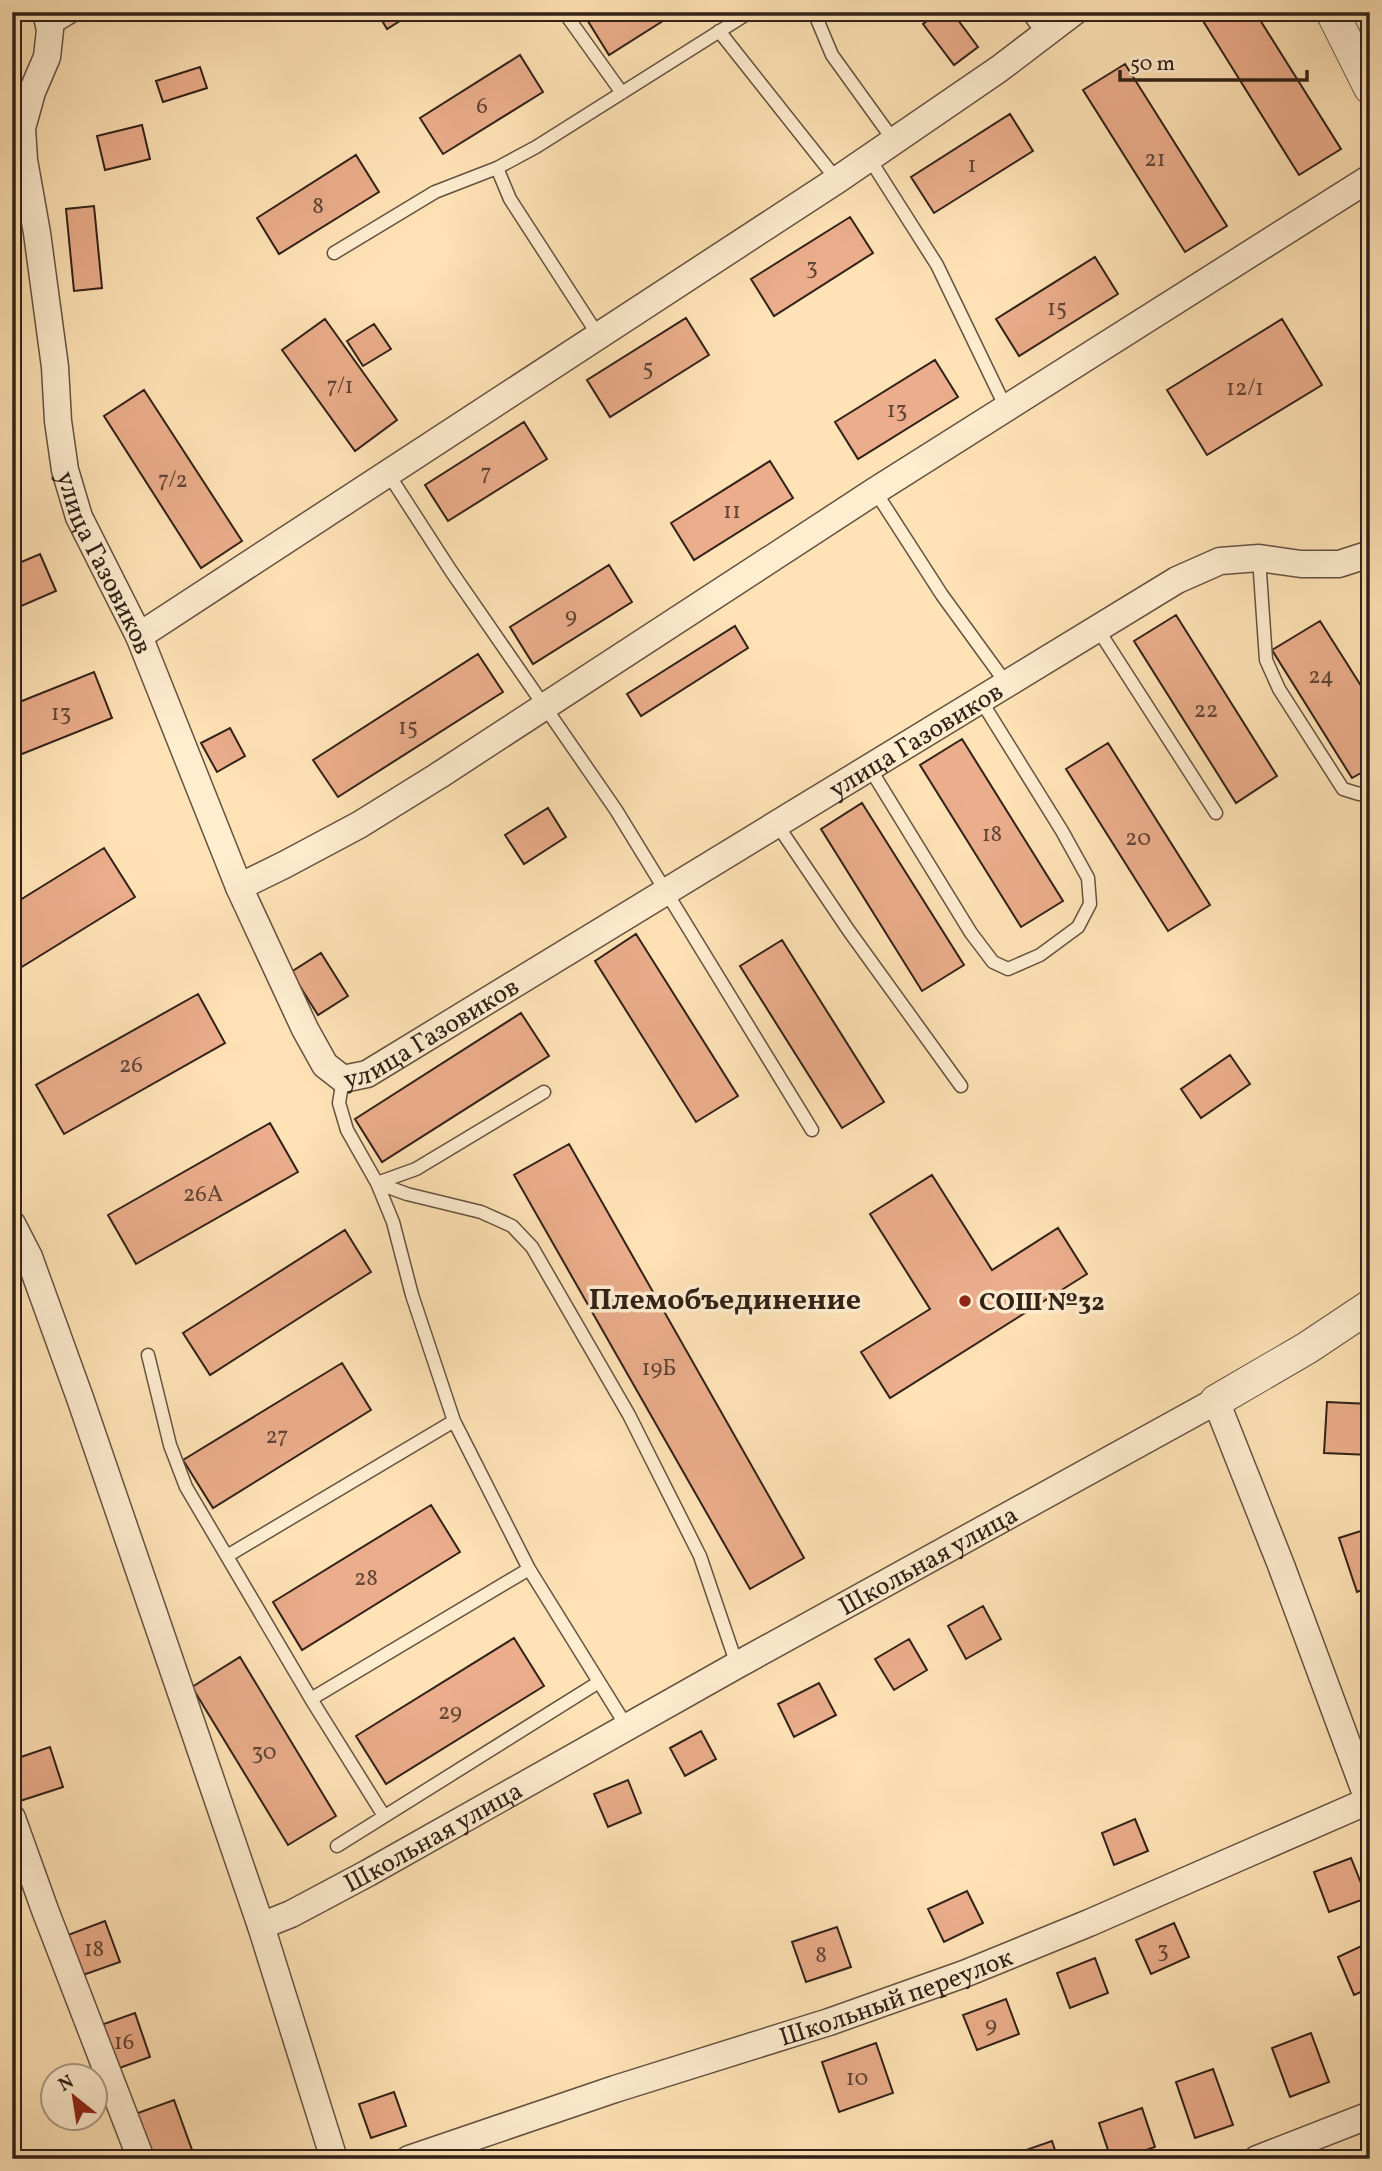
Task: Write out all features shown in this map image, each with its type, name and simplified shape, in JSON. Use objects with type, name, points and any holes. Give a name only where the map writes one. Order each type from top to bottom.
[{"type":"street","points":[[139,636],[837,180],[999,69],[1074,12]]},
{"type":"street","points":[[1332,12],[1370,88]]},
{"type":"street","name":"улица Газовиков","points":[[48,21],[47,57],[22,128],[24,160],[55,367],[58,421],[65,470],[79,516],[139,636],[239,887],[305,1029],[326,1065],[343,1079],[367,1074],[1177,580],[1220,561],[1259,558],[1301,564],[1339,564],[1370,554]]},
{"type":"street","points":[[239,887],[359,825],[545,708],[875,491],[1370,178]]},
{"type":"street","points":[[12,1224],[29,1257],[80,1398],[261,1926],[334,2159]]},
{"type":"street","points":[[1369,1803],[1281,1565],[1216,1401],[1307,1348],[1370,1306]]},
{"type":"street","name":"Школьная улица","points":[[261,1926],[291,1914],[357,1879],[737,1665],[1216,1401]]},
{"type":"street","name":"Школьный переулок","points":[[410,2159],[615,2089],[829,2022],[964,1973],[1089,1923],[1369,1803]]},
{"type":"street","points":[[12,1818],[142,2159]]},
{"type":"street","points":[[1257,2159],[1370,2115]]},
{"type":"lane","points":[[48,21],[79,12]]},
{"type":"lane","points":[[564,12],[622,93]]},
{"type":"lane","points":[[334,253],[435,192],[497,168],[536,147],[750,12]]},
{"type":"lane","points":[[814,12],[832,55],[894,141]]},
{"type":"lane","points":[[1027,12],[1044,34]]},
{"type":"lane","points":[[719,31],[837,180]]},
{"type":"lane","points":[[869,158],[937,265],[1006,408]]},
{"type":"lane","points":[[497,168],[510,199],[598,335]]},
{"type":"lane","points":[[389,475],[459,583],[616,810],[811,1130]]},
{"type":"lane","points":[[875,491],[942,595],[1006,683]]},
{"type":"lane","points":[[1259,558],[1266,660],[1279,689],[1343,789],[1359,794],[1370,790]]},
{"type":"lane","points":[[1097,628],[1216,813]]},
{"type":"lane","points":[[869,767],[971,933],[993,962],[1008,969],[1040,955],[1078,927],[1090,904],[1088,878],[980,699]]},
{"type":"lane","points":[[776,823],[849,931],[961,1086]]},
{"type":"lane","points":[[343,1079],[338,1103],[347,1130],[377,1183],[393,1222],[412,1295],[454,1421],[529,1569],[627,1727]]},
{"type":"lane","points":[[377,1183],[416,1169],[544,1092]]},
{"type":"lane","points":[[377,1183],[407,1194],[481,1212],[512,1226],[532,1247],[629,1415],[700,1556],[737,1665]]},
{"type":"lane","points":[[148,1355],[170,1445],[186,1486],[311,1699],[384,1816]]},
{"type":"lane","points":[[227,1556],[454,1421]]},
{"type":"lane","points":[[311,1699],[529,1569]]},
{"type":"lane","points":[[337,1846],[599,1682]]},
{"type":"building","points":[[377,12],[414,12],[387,29]]},
{"type":"building","points":[[595,12],[677,12],[609,55],[586,18]]},
{"type":"building","points":[[939,12],[952,12],[978,47],[954,65],[923,24]]},
{"type":"building","points":[[1255,12],[1341,149],[1299,175],[1198,13]]},
{"type":"building","points":[[520,55],[543,92],[443,154],[420,118]]},
{"type":"building","points":[[1125,64],[1227,226],[1185,252],[1083,90]]},
{"type":"building","points":[[200,67],[207,88],[163,102],[156,81]]},
{"type":"building","points":[[1010,114],[1033,151],[934,213],[911,177]]},
{"type":"building","points":[[142,125],[150,159],[105,170],[97,136]]},
{"type":"building","points":[[356,155],[379,192],[279,254],[257,218]]},
{"type":"building","points":[[94,206],[102,288],[74,291],[66,209]]},
{"type":"building","points":[[850,217],[873,253],[774,316],[751,279]]},
{"type":"building","points":[[1095,257],[1118,294],[1019,356],[996,319]]},
{"type":"building","points":[[686,318],[709,355],[610,417],[587,380]]},
{"type":"building","points":[[325,319],[397,420],[355,451],[282,350]]},
{"type":"building","points":[[1282,319],[1322,385],[1207,455],[1167,390]]},
{"type":"building","points":[[374,324],[391,349],[363,366],[347,341]]},
{"type":"building","points":[[935,360],[958,397],[858,459],[835,422]]},
{"type":"building","points":[[144,390],[242,541],[201,568],[104,416]]},
{"type":"building","points":[[524,422],[547,459],[448,521],[425,485]]},
{"type":"building","points":[[770,461],[793,498],[694,560],[671,523]]},
{"type":"building","points":[[40,554],[56,591],[12,610],[12,566]]},
{"type":"building","points":[[609,565],[632,602],[533,664],[510,627]]},
{"type":"building","points":[[1176,615],[1277,776],[1236,803],[1134,641]]},
{"type":"building","points":[[1320,621],[1370,700],[1370,768],[1352,778],[1272,650]]},
{"type":"building","points":[[735,626],[748,648],[641,716],[627,694]]},
{"type":"building","points":[[478,654],[503,692],[338,797],[313,760]]},
{"type":"building","points":[[94,672],[112,718],[12,758],[12,705]]},
{"type":"building","points":[[230,728],[245,756],[217,772],[201,743]]},
{"type":"building","points":[[962,739],[1063,901],[1021,927],[920,765]]},
{"type":"building","points":[[1108,743],[1210,905],[1168,931],[1066,769]]},
{"type":"building","points":[[862,803],[964,965],[922,991],[821,829]]},
{"type":"building","points":[[548,808],[566,837],[524,864],[505,835]]},
{"type":"building","points":[[104,848],[135,897],[12,973],[12,905]]},
{"type":"building","points":[[636,934],[738,1096],[696,1122],[595,961]]},
{"type":"building","points":[[782,940],[884,1102],[842,1128],[740,966]]},
{"type":"building","points":[[321,953],[348,996],[318,1015],[291,972]]},
{"type":"building","points":[[198,994],[225,1043],[64,1134],[36,1085]]},
{"type":"building","points":[[521,1013],[549,1056],[382,1162],[355,1119]]},
{"type":"building","points":[[1230,1055],[1250,1084],[1201,1118],[1181,1089]]},
{"type":"building","points":[[270,1123],[298,1172],[136,1264],[108,1215]]},
{"type":"building","points":[[569,1144],[804,1558],[750,1589],[514,1175]]},
{"type":"building","points":[[932,1175],[992,1270],[1058,1228],[1087,1274],[890,1398],[861,1352],[930,1309],[870,1214]]},
{"type":"building","points":[[345,1230],[371,1272],[210,1375],[183,1333]]},
{"type":"building","points":[[342,1363],[371,1410],[213,1508],[183,1460]]},
{"type":"building","points":[[1327,1402],[1370,1404],[1370,1455],[1324,1453]]},
{"type":"building","points":[[431,1505],[460,1552],[302,1650],[273,1602]]},
{"type":"building","points":[[1370,1528],[1370,1587],[1357,1592],[1339,1538]]},
{"type":"building","points":[[983,1606],[1001,1639],[966,1659],[948,1626]]},
{"type":"building","points":[[514,1638],[544,1686],[386,1784],[356,1736]]},
{"type":"building","points":[[909,1639],[927,1670],[894,1690],[875,1659]]},
{"type":"building","points":[[240,1657],[336,1816],[288,1845],[192,1687]]},
{"type":"building","points":[[819,1683],[836,1715],[794,1737],[778,1704]]},
{"type":"building","points":[[701,1731],[716,1759],[685,1776],[670,1748]]},
{"type":"building","points":[[50,1747],[63,1787],[20,1801],[12,1776],[12,1760]]},
{"type":"building","points":[[628,1780],[641,1813],[608,1827],[594,1794]]},
{"type":"building","points":[[1135,1819],[1148,1851],[1114,1865],[1102,1833]]},
{"type":"building","points":[[1351,1858],[1367,1898],[1329,1912],[1314,1872]]},
{"type":"building","points":[[967,1891],[983,1923],[944,1942],[928,1909]]},
{"type":"building","points":[[105,1921],[120,1962],[83,1975],[68,1935]]},
{"type":"building","points":[[1174,1923],[1189,1957],[1151,1974],[1136,1940]]},
{"type":"building","points":[[837,1927],[851,1967],[806,1982],[792,1942]]},
{"type":"building","points":[[1370,1942],[1370,1988],[1354,1995],[1338,1957]]},
{"type":"building","points":[[1095,1958],[1108,1993],[1070,2008],[1057,1973]]},
{"type":"building","points":[[1006,1999],[1019,2034],[977,2050],[963,2015]]},
{"type":"building","points":[[135,2013],[150,2057],[114,2070],[98,2026]]},
{"type":"building","points":[[1311,2033],[1329,2082],[1290,2097],[1272,2048]]},
{"type":"building","points":[[876,2043],[893,2093],[839,2112],[822,2062]]},
{"type":"building","points":[[1213,2069],[1233,2125],[1195,2138],[1176,2082]]},
{"type":"building","points":[[394,2092],[406,2126],[371,2138],[359,2104]]},
{"type":"building","points":[[174,2100],[192,2150],[166,2159],[151,2159],[135,2114]]},
{"type":"building","points":[[1142,2108],[1155,2147],[1120,2159],[1111,2159],[1099,2123]]},
{"type":"building","points":[[1052,2141],[1058,2159],[1003,2158]]},
{"type":"place","name":"СОШ №32","points":[[965,1301]]},
{"type":"district","name":"Племобъединение","points":[[725,1299]]}]
